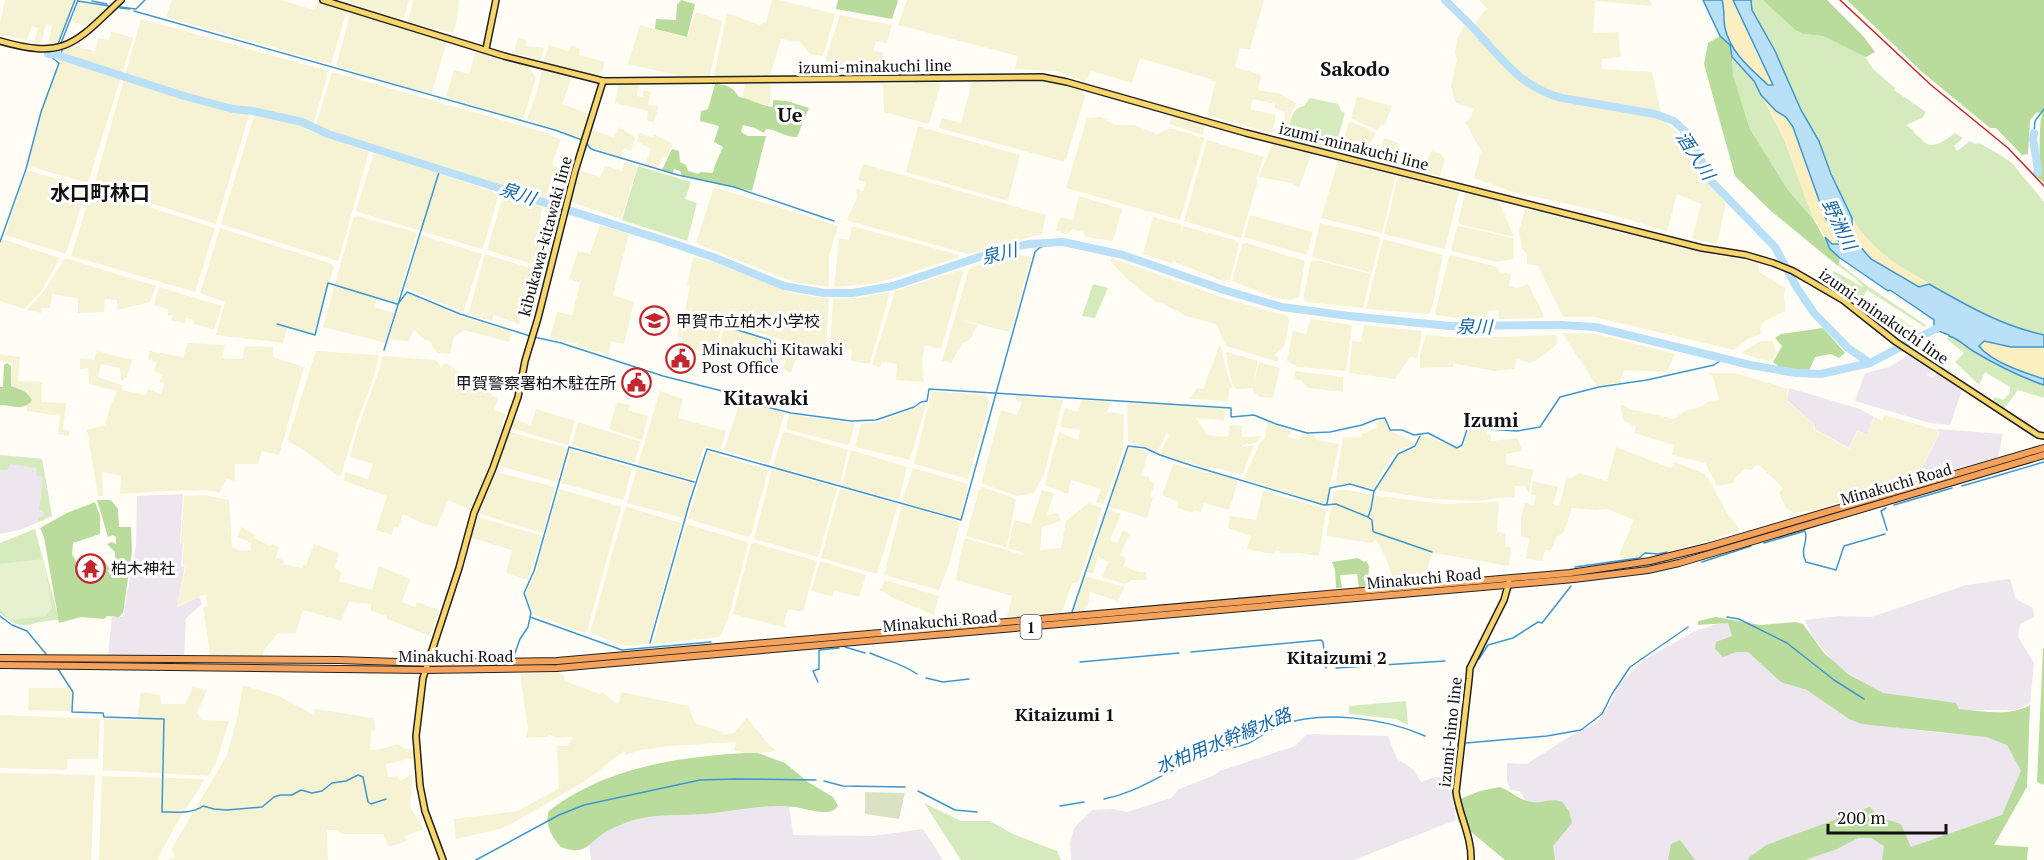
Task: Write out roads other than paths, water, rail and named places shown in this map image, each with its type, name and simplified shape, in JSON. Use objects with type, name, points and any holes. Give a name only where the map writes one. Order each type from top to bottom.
[{"type":"highway","name":"Minakuchi Road","points":[[0,658],[338,660],[426,667],[557,661],[1607,568],[1677,555],[2044,448]]},
{"type":"highway","name":"Minakuchi Road","points":[[0,664],[557,668],[1508,585],[1648,570],[2044,455]]},
{"type":"main road","points":[[0,41],[42,50],[59,48],[81,37],[121,0]]},
{"type":"main road","points":[[323,0],[540,66],[603,81]]},
{"type":"main road","points":[[486,49],[496,0]]},
{"type":"main road","name":"izumi-minakuchi line","points":[[603,81],[1048,78],[1264,137],[1691,245],[1746,255],[1783,267],[1850,306],[1897,343],[1971,393],[2038,435],[2044,436]]},
{"type":"main road","name":"kibukawa-kitawaki line","points":[[443,860],[425,811],[418,762],[417,714],[426,667],[456,579],[474,513],[493,468],[518,397],[525,361],[575,171],[603,81]]},
{"type":"main road","name":"izumi-hino line","points":[[1471,860],[1470,843],[1458,809],[1456,792],[1468,679],[1470,668],[1504,600],[1511,577]]},
{"type":"water","name":"野洲川","points":[[1703,0],[1722,0],[1725,28],[1731,45],[1755,73],[1768,85],[1773,85],[1733,0],[1751,0],[1752,10],[1775,51],[1801,110],[1819,141],[1831,174],[1852,218],[1852,233],[1857,243],[1871,259],[1919,287],[1929,284],[1999,320],[2044,335],[2044,347],[2011,347],[1984,341],[1979,346],[2000,362],[2044,379],[2044,385],[1999,365],[1949,335],[1937,332],[1934,329],[1934,320],[1890,290],[1888,291],[1830,249],[1825,237],[1832,244],[1840,244],[1825,217],[1793,127],[1786,117],[1776,111],[1761,95],[1754,81],[1732,57],[1730,45],[1720,36]]},
{"type":"waterway","points":[[58,44],[75,0]]},
{"type":"waterway","points":[[61,43],[78,0]]},
{"type":"waterway","points":[[120,7],[136,9],[145,0]]},
{"type":"waterway","name":"酒人川","points":[[1445,0],[1515,73],[1536,88],[1562,98],[1655,114],[1674,121],[1688,134],[1712,182],[1775,247],[1797,288],[1814,313],[1848,348],[1870,363]]},
{"type":"waterway","points":[[78,1],[109,6]]},
{"type":"waterway","points":[[92,1],[107,4]]},
{"type":"waterway","points":[[120,8],[130,9]]},
{"type":"waterway","points":[[134,11],[555,130],[582,140]]},
{"type":"waterway","name":"泉川","points":[[61,56],[62,50]]},
{"type":"waterway","points":[[0,242],[26,169],[41,112],[59,63],[50,56],[50,53]]},
{"type":"waterway","name":"泉川","points":[[48,54],[56,54]]},
{"type":"waterway","name":"泉川","points":[[60,56],[184,96],[233,109],[302,122],[328,134],[669,242],[784,286],[824,293],[853,293],[893,286],[1003,249],[1029,244],[1063,242],[1123,255],[1224,290],[1282,307],[1449,326],[1595,327],[1750,365],[1796,373],[1821,374],[1870,363],[1941,326]]},
{"type":"waterway","points":[[2034,133],[2035,121],[2044,109]]},
{"type":"waterway","points":[[2034,133],[2037,173]]},
{"type":"waterway","points":[[586,142],[594,150],[678,175],[734,187],[834,221]]},
{"type":"waterway","points":[[384,350],[440,169]]},
{"type":"waterway","points":[[650,643],[707,449],[961,520],[1035,252],[1051,243]]},
{"type":"waterway","points":[[277,324],[315,335],[328,283],[397,304]]},
{"type":"waterway","points":[[398,304],[407,292],[460,314],[663,376],[726,392],[739,400],[791,413],[851,421],[876,420],[927,401],[929,389],[1231,408],[1231,417],[1254,415],[1307,433],[1330,432],[1385,418],[1390,430],[1402,430],[1414,435],[1428,433],[1457,448],[1462,445],[1468,426],[1517,431],[1540,427],[1560,397],[1599,387],[1647,380],[1714,365],[1724,358]]},
{"type":"waterway","points":[[682,313],[770,340],[773,364]]},
{"type":"waterway","points":[[1071,615],[1128,446],[1145,448],[1193,466],[1324,505],[1327,504],[1330,488],[1350,484],[1374,491],[1398,454],[1415,446],[1420,436]]},
{"type":"waterway","points":[[515,653],[528,627],[531,613],[524,593],[534,571],[569,447],[694,482]]},
{"type":"waterway","points":[[1962,486],[2044,462]]},
{"type":"waterway","points":[[1894,505],[1952,488]]},
{"type":"waterway","points":[[1325,505],[1336,504],[1368,517],[1374,491]]},
{"type":"waterway","points":[[1886,508],[1881,511],[1887,530]]},
{"type":"waterway","points":[[1368,517],[1372,520],[1374,532],[1432,552]]},
{"type":"waterway","points":[[1764,543],[1805,531],[1803,553],[1806,562],[1836,570],[1844,546],[1885,534]]},
{"type":"waterway","points":[[1702,562],[1751,546]]},
{"type":"waterway","points":[[1575,567],[1639,558],[1645,553],[1667,552]]},
{"type":"waterway","points":[[1479,659],[1488,645],[1513,638],[1538,622],[1542,623],[1571,586]]},
{"type":"waterway","points":[[0,616],[12,625],[27,631],[46,654]]},
{"type":"waterway","points":[[530,617],[622,650],[711,642]]},
{"type":"waterway","name":"水柏用水幹線水路","points":[[1727,617],[1739,619],[1787,643],[1834,680],[1864,699]]},
{"type":"waterway","name":"水柏用水幹線水路","points":[[1466,743],[1547,736],[1581,730],[1602,714],[1630,667],[1688,627]]},
{"type":"waterway","points":[[1191,652],[1321,640],[1326,668]]},
{"type":"waterway","points":[[845,647],[865,653]]},
{"type":"waterway","points":[[818,682],[813,671],[819,669],[819,650],[839,648]]},
{"type":"waterway","points":[[870,653],[917,674]]},
{"type":"waterway","points":[[1080,662],[1179,653]]},
{"type":"waterway","points":[[1336,668],[1445,661]]},
{"type":"waterway","points":[[58,669],[73,692],[72,712],[103,713],[104,717],[164,719],[162,812],[189,811],[203,806],[227,810],[262,807],[274,797],[292,795],[301,790],[312,793],[322,791],[332,783],[346,781],[358,775],[363,777],[368,802],[371,804],[386,799]]},
{"type":"waterway","points":[[926,678],[943,682],[969,679]]},
{"type":"waterway","name":"水柏用水幹線水路","points":[[1104,799],[1134,790],[1208,754],[1249,743],[1277,727],[1298,720],[1354,718],[1392,725],[1425,736]]},
{"type":"waterway","name":"水柏用水幹線水路","points":[[476,860],[559,815],[584,805],[700,780],[816,780]]},
{"type":"waterway","name":"水柏用水幹線水路","points":[[824,781],[843,786],[905,787]]},
{"type":"waterway","name":"水柏用水幹線水路","points":[[918,791],[955,810],[977,812]]},
{"type":"waterway","name":"水柏用水幹線水路","points":[[1060,806],[1084,802]]},
{"type":"railway","points":[[1840,0],[1931,85],[2008,148],[2044,186]]},
{"type":"place","name":"甲賀市立柏木小学校","points":[[655,321]]},
{"type":"place","name":"Minakuchi Kitawaki Post Office","points":[[681,358]]},
{"type":"place","name":"甲賀警察署柏木駐在所","points":[[637,383]]},
{"type":"place","name":"柏木神社","points":[[90,568]]},
{"type":"district","name":"Sakodo","points":[[1355,68]]},
{"type":"district","name":"Ue","points":[[790,114]]},
{"type":"district","name":"水口町林口","points":[[100,192]]},
{"type":"district","name":"Kitawaki","points":[[766,397]]},
{"type":"district","name":"Izumi","points":[[1491,419]]},
{"type":"district","name":"Kitaizumi 2","points":[[1337,657]]},
{"type":"district","name":"Kitaizumi 1","points":[[1065,714]]}]
